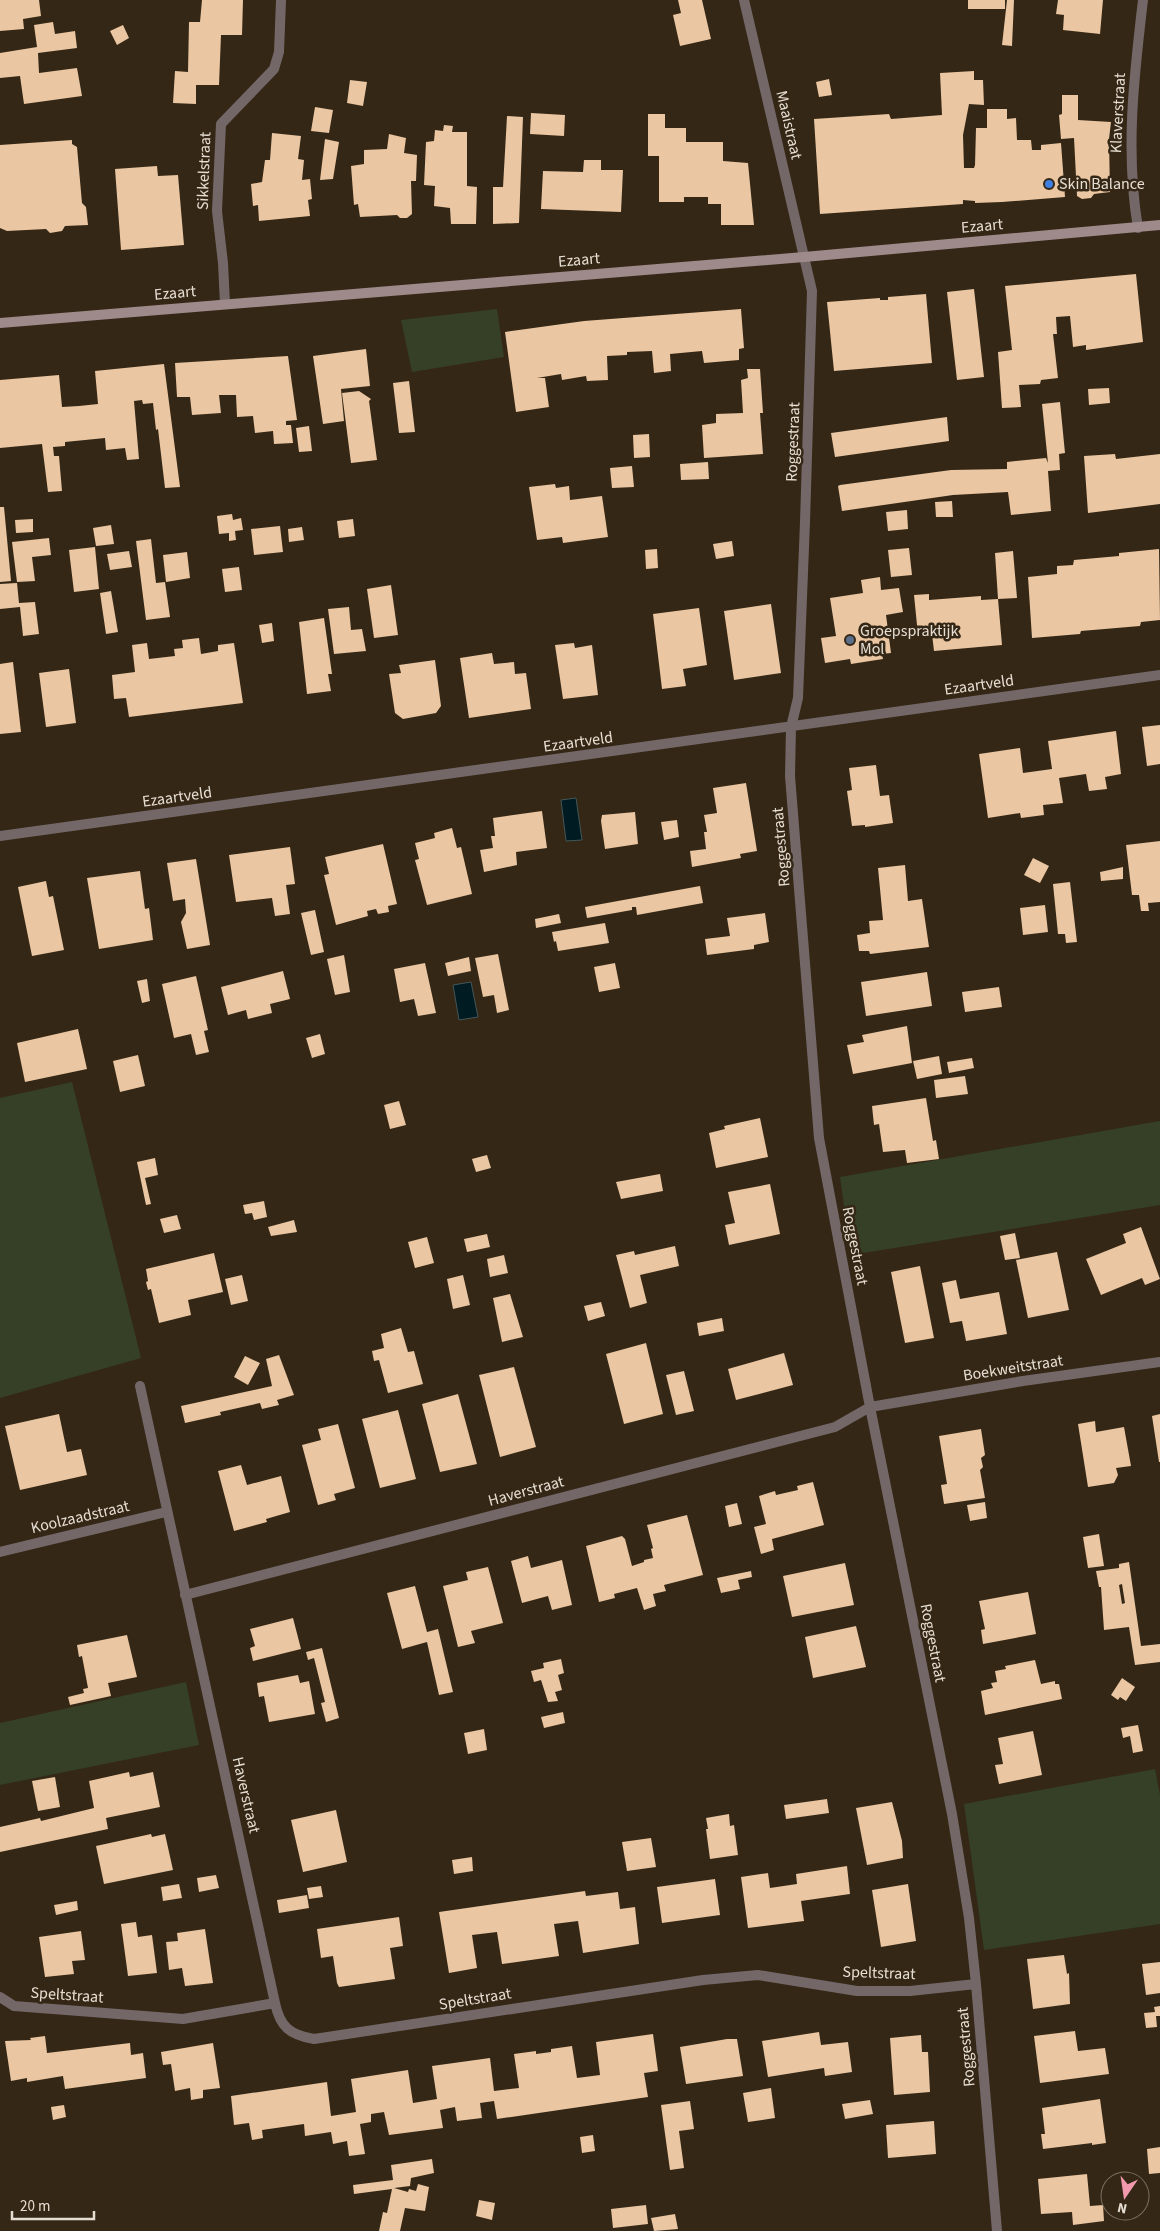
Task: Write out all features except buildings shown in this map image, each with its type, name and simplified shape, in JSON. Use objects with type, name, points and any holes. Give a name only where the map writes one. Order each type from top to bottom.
[{"type":"main road","name":"Ezaart","points":[[0,323],[804,257],[1160,225]]},
{"type":"street","name":"Sikkelstraat","points":[[225,304],[223,263],[216,211],[221,124],[274,69],[279,52],[281,0]]},
{"type":"street","name":"Maaistraat","points":[[744,0],[804,257]]},
{"type":"street","name":"Klaverstraat","points":[[1138,228],[1131,175],[1132,118],[1142,0]]},
{"type":"street","name":"Roggestraat","points":[[804,257],[812,291],[812,301],[806,522],[798,689],[792,727],[790,776],[819,1138],[870,1407],[952,1814],[969,1918],[997,2231]]},
{"type":"street","name":"Ezaartveld","points":[[0,836],[1160,675]]},
{"type":"street","name":"Boekweitstraat","points":[[870,1407],[1023,1381],[1160,1362]]},
{"type":"street","name":"Haverstraat","points":[[140,1386],[166,1512],[275,2003]]},
{"type":"street","name":"Haverstraat","points":[[185,1595],[835,1427],[870,1407]]},
{"type":"street","name":"Koolzaadstraat","points":[[0,1552],[166,1512]]},
{"type":"street","name":"Speltstraat","points":[[0,1998],[14,2006],[183,2019],[275,2003],[278,2017],[286,2027],[298,2036],[314,2039],[678,1983],[748,1975],[857,1990],[910,1991],[976,1984]]},
{"type":"green space","points":[[497,309],[504,357],[412,372],[401,320]]},
{"type":"green space","points":[[72,1082],[141,1358],[0,1398],[0,1098]]},
{"type":"green space","points":[[1160,1121],[1160,1205],[851,1255],[840,1177]]},
{"type":"green space","points":[[186,1682],[199,1745],[0,1785],[0,1723]]},
{"type":"green space","points":[[1155,1769],[1160,1795],[1160,1924],[984,1950],[964,1804]]},
{"type":"water","points":[[576,798],[582,840],[566,841],[561,800]]},
{"type":"water","points":[[471,982],[478,1017],[459,1020],[453,985]]},
{"type":"place","name":"Skin Balance","points":[[1049,184]]},
{"type":"place","name":"Groepspraktijk Mol","points":[[850,640]]}]
